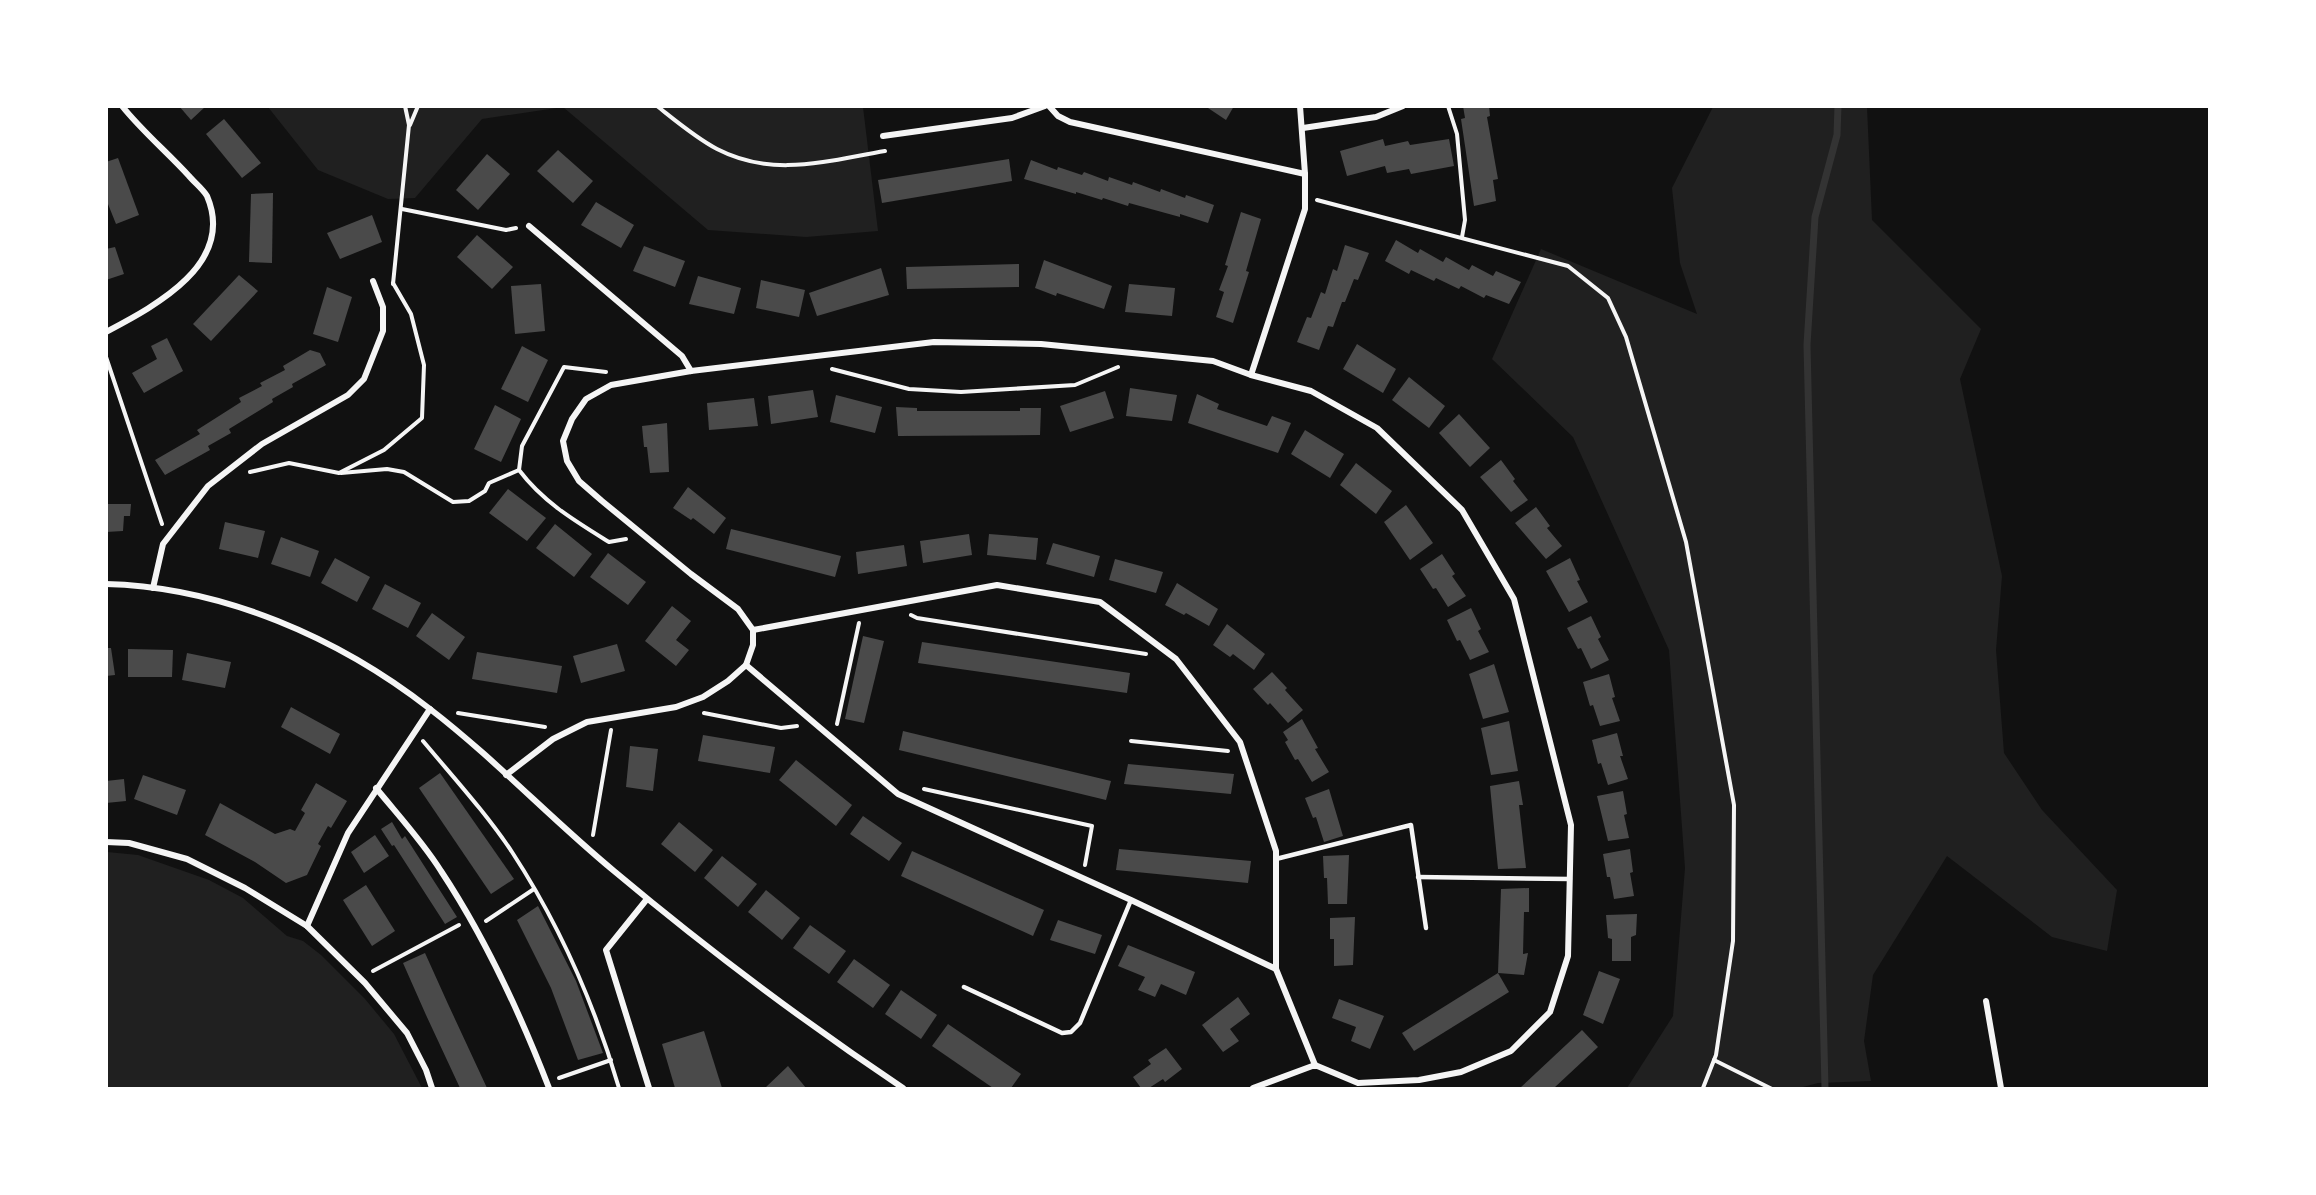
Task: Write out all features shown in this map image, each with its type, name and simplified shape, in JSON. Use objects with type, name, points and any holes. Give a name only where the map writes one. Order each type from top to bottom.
[{"type":"street","points":[[106,332],[167,296],[190,275],[207,253],[213,226],[206,195],[122,106]]},
{"type":"street","points":[[887,136],[1012,118],[1047,106],[1058,116],[1070,122],[1305,174]]},
{"type":"street","points":[[1251,375],[1305,209],[1303,128],[1300,106]]},
{"type":"street","points":[[1303,128],[1376,117],[1403,106]]},
{"type":"street","points":[[529,226],[682,356],[691,371]]},
{"type":"street","points":[[153,588],[163,544],[208,486],[262,444],[348,395],[364,379],[383,331],[383,307],[373,281]]},
{"type":"street","points":[[506,775],[552,739],[587,722],[676,707],[703,697],[728,681],[746,665],[753,645],[753,630],[738,609],[691,574],[602,501],[579,481],[567,461],[563,441],[572,419],[586,399],[611,385],[691,371],[934,342],[1041,344],[1213,361],[1251,375],[1311,392],[1377,428],[1462,510],[1514,599],[1571,825],[1568,956],[1550,1012],[1511,1051],[1461,1072],[1419,1080],[1358,1083],[1315,1065],[1253,1089]]},
{"type":"street","points":[[106,584],[153,588],[213,600],[293,627],[369,666],[430,709],[647,899],[765,991],[903,1089]]},
{"type":"street","points":[[753,630],[997,585],[1100,602],[1176,659],[1240,742],[1244,752],[1276,851],[1276,969],[1315,1065]]},
{"type":"street","points":[[746,665],[898,794],[1276,969]]},
{"type":"street","points":[[307,926],[348,833],[430,709]]},
{"type":"street","points":[[376,788],[441,870],[476,929],[523,1022],[548,1085]]},
{"type":"street","points":[[106,842],[129,843],[187,859],[245,888],[307,926],[365,983],[407,1033],[426,1070],[432,1089]]},
{"type":"street","points":[[647,899],[606,950],[649,1089]]},
{"type":"street","points":[[1986,1001],[2001,1089]]},
{"type":"lane","points":[[1276,859],[1411,825],[1426,928]]},
{"type":"lane","points":[[1418,877],[1570,879]]},
{"type":"lane","points":[[964,987],[1062,1033],[1071,1032],[1080,1023],[1131,900]]},
{"type":"path","points":[[380,299],[393,288],[409,125],[405,106]]},
{"type":"path","points":[[409,125],[418,106]]},
{"type":"path","points":[[657,106],[717,149],[745,160],[777,166],[892,150],[887,136]]},
{"type":"path","points":[[1448,106],[1457,134],[1465,220],[1462,237]]},
{"type":"path","points":[[1305,196],[1568,266],[1608,298],[1626,337],[1686,542],[1734,805],[1733,941],[1714,1060],[1703,1089]]},
{"type":"path","points":[[402,209],[506,230],[529,226]]},
{"type":"path","points":[[339,473],[384,450],[422,418],[424,365],[411,314],[393,283]]},
{"type":"path","points":[[803,358],[846,374],[909,389],[961,392],[1075,386],[1114,369],[1139,353]]},
{"type":"path","points":[[106,357],[160,522],[170,534]]},
{"type":"path","points":[[248,472],[289,463],[339,473],[387,469],[404,472],[453,502],[469,501],[485,491],[489,483],[519,470]]},
{"type":"path","points":[[891,605],[917,618],[1176,659]]},
{"type":"path","points":[[833,739],[862,610]]},
{"type":"path","points":[[686,703],[701,712],[781,728],[816,724]]},
{"type":"path","points":[[430,709],[570,731]]},
{"type":"path","points":[[590,850],[613,718]]},
{"type":"path","points":[[414,732],[468,794],[511,851],[534,889],[577,973],[611,1060],[619,1089]]},
{"type":"path","points":[[1131,741],[1244,752]]},
{"type":"path","points":[[914,786],[1092,826],[1083,878]]},
{"type":"path","points":[[476,929],[534,889]]},
{"type":"path","points":[[389,962],[470,919]]},
{"type":"path","points":[[548,1085],[611,1060]]},
{"type":"path","points":[[1714,1060],[1770,1089]]},
{"type":"shaded area","points":[[268,107],[563,107],[482,119],[415,198],[388,199],[318,170]]},
{"type":"shaded area","points":[[563,107],[863,107],[878,231],[806,237],[708,230]]},
{"type":"shaded area","points":[[1713,107],[1867,107],[1872,220],[1981,329],[1960,379],[2002,576],[1996,650],[2004,753],[2042,810],[2117,890],[2107,951],[2052,937],[1947,856],[1873,975],[1864,1041],[1871,1081],[1818,1083],[1799,1088],[1627,1088],[1673,1016],[1685,868],[1669,650],[1573,437],[1492,359],[1541,249],[1697,314],[1680,263],[1672,188]]},
{"type":"shaded area","points":[[107,852],[138,855],[209,880],[243,898],[287,936],[303,941],[321,955],[365,999],[394,1034],[422,1088],[107,1088]]},
{"type":"building","points":[[179,106],[206,106],[191,120]]},
{"type":"building","points":[[1205,106],[1234,106],[1226,120]]},
{"type":"building","points":[[1463,106],[1489,106],[1490,116],[1487,117],[1498,179],[1493,180],[1496,201],[1474,206],[1461,119],[1465,118]]},
{"type":"building","points":[[224,119],[261,163],[242,178],[206,134]]},
{"type":"building","points":[[1383,139],[1385,146],[1408,141],[1410,145],[1449,139],[1454,166],[1411,174],[1409,169],[1387,173],[1385,166],[1347,176],[1340,151]]},
{"type":"building","points":[[558,150],[593,181],[573,203],[537,171]]},
{"type":"building","points":[[487,154],[510,174],[478,210],[456,190]]},
{"type":"building","points":[[118,158],[139,215],[116,224],[106,199],[106,162]]},
{"type":"building","points":[[1009,159],[1012,181],[882,203],[878,180]]},
{"type":"building","points":[[1031,160],[1057,170],[1058,167],[1082,175],[1084,172],[1108,181],[1109,177],[1132,185],[1133,182],[1160,192],[1161,189],[1185,198],[1186,195],[1214,205],[1208,223],[1180,214],[1180,217],[1129,203],[1128,206],[1103,198],[1102,200],[1076,192],[1076,194],[1024,179]]},
{"type":"building","points":[[273,193],[272,263],[249,262],[251,194]]},
{"type":"building","points":[[596,202],[634,225],[621,248],[581,225]]},
{"type":"building","points":[[1241,212],[1261,219],[1246,271],[1249,272],[1233,323],[1216,317],[1224,292],[1219,290],[1228,266],[1225,265]]},
{"type":"building","points":[[372,215],[382,242],[340,259],[327,233]]},
{"type":"building","points":[[477,235],[513,267],[492,289],[457,257]]},
{"type":"building","points":[[1396,240],[1418,253],[1420,249],[1443,262],[1446,257],[1469,270],[1472,265],[1493,276],[1496,271],[1521,282],[1509,304],[1486,295],[1484,298],[1461,286],[1459,289],[1436,278],[1434,281],[1411,270],[1409,274],[1385,261]]},
{"type":"building","points":[[1345,245],[1369,253],[1358,280],[1354,279],[1333,327],[1328,326],[1319,350],[1297,342],[1307,317],[1311,318],[1321,292],[1325,294],[1333,269],[1337,271]]},
{"type":"building","points":[[644,246],[685,261],[675,287],[633,271]]},
{"type":"building","points":[[115,247],[124,274],[106,280],[106,249]]},
{"type":"building","points":[[1044,260],[1112,286],[1104,309],[1035,288]]},
{"type":"building","points":[[1019,264],[1019,287],[907,289],[906,267]]},
{"type":"building","points":[[881,268],[889,295],[817,316],[809,293]]},
{"type":"building","points":[[239,275],[258,291],[211,341],[193,324]]},
{"type":"building","points":[[698,276],[741,288],[734,314],[689,304]]},
{"type":"building","points":[[761,280],[805,290],[799,317],[756,308]]},
{"type":"building","points":[[541,284],[545,331],[515,334],[511,286]]},
{"type":"building","points":[[1129,284],[1175,288],[1172,316],[1125,312]]},
{"type":"building","points":[[327,287],[352,297],[338,342],[313,334]]},
{"type":"building","points":[[167,338],[183,371],[144,393],[132,373],[157,359],[151,346]]},
{"type":"building","points":[[1357,344],[1396,369],[1383,393],[1343,369]]},
{"type":"building","points":[[522,346],[548,360],[528,402],[501,389]]},
{"type":"building","points":[[310,350],[320,353],[326,365],[292,384],[293,387],[272,399],[273,402],[229,429],[231,433],[208,446],[210,450],[165,475],[155,460],[200,434],[197,430],[241,402],[239,398],[262,386],[260,383],[285,370],[283,366]]},
{"type":"building","points":[[1409,377],[1445,406],[1429,428],[1392,400]]},
{"type":"building","points":[[1130,388],[1177,395],[1172,421],[1126,416]]},
{"type":"building","points":[[813,390],[818,417],[771,424],[768,396]]},
{"type":"building","points":[[1105,391],[1114,418],[1070,432],[1060,406]]},
{"type":"building","points":[[1197,394],[1219,404],[1217,409],[1267,426],[1272,416],[1291,423],[1278,453],[1188,423]]},
{"type":"building","points":[[836,395],[882,407],[875,433],[830,422]]},
{"type":"building","points":[[754,398],[758,426],[709,430],[707,403]]},
{"type":"building","points":[[495,405],[521,419],[501,462],[474,449]]},
{"type":"building","points":[[896,407],[917,408],[917,411],[1020,411],[1020,408],[1041,408],[1040,435],[898,436]]},
{"type":"building","points":[[1459,414],[1490,448],[1470,467],[1439,433]]},
{"type":"building","points":[[667,423],[669,472],[650,473],[642,426]]},
{"type":"building","points":[[1305,430],[1344,454],[1330,478],[1291,454]]},
{"type":"building","points":[[1501,460],[1515,479],[1513,481],[1528,500],[1511,512],[1480,477]]},
{"type":"building","points":[[1356,463],[1392,491],[1376,514],[1340,485]]},
{"type":"building","points":[[688,487],[726,518],[714,534],[693,518],[691,520],[673,508]]},
{"type":"building","points":[[508,489],[546,518],[527,541],[489,513]]},
{"type":"building","points":[[106,504],[131,504],[130,516],[124,516],[123,531],[106,532]]},
{"type":"building","points":[[1406,505],[1433,543],[1410,560],[1384,522]]},
{"type":"building","points":[[1536,507],[1550,526],[1547,528],[1562,546],[1546,559],[1515,523]]},
{"type":"building","points":[[225,522],[265,531],[258,558],[219,549]]},
{"type":"building","points":[[555,524],[592,554],[574,577],[536,548]]},
{"type":"building","points":[[731,529],[841,556],[835,577],[726,549]]},
{"type":"building","points":[[969,534],[972,555],[923,563],[920,541]]},
{"type":"building","points":[[989,534],[1038,538],[1036,560],[987,555]]},
{"type":"building","points":[[281,537],[319,551],[310,577],[271,564]]},
{"type":"building","points":[[1053,543],[1100,556],[1094,577],[1046,564]]},
{"type":"building","points":[[904,545],[907,566],[858,574],[856,552]]},
{"type":"building","points":[[608,553],[646,582],[628,605],[590,577]]},
{"type":"building","points":[[1442,554],[1455,574],[1452,576],[1466,596],[1448,607],[1420,569]]},
{"type":"building","points":[[335,558],[370,577],[357,602],[321,583]]},
{"type":"building","points":[[1570,558],[1580,580],[1577,581],[1588,602],[1569,612],[1546,571]]},
{"type":"building","points":[[1115,559],[1163,572],[1156,593],[1109,580]]},
{"type":"building","points":[[1177,583],[1218,609],[1209,626],[1186,613],[1184,615],[1165,605]]},
{"type":"building","points":[[385,584],[421,603],[408,628],[372,609]]},
{"type":"building","points":[[672,606],[691,621],[676,640],[689,650],[676,666],[645,641]]},
{"type":"building","points":[[1471,608],[1481,629],[1478,631],[1489,652],[1470,660],[1447,620]]},
{"type":"building","points":[[432,613],[465,637],[449,660],[416,636]]},
{"type":"building","points":[[1591,616],[1601,637],[1598,639],[1609,660],[1591,669],[1581,648],[1578,649],[1567,628]]},
{"type":"building","points":[[1227,624],[1265,654],[1254,670],[1233,654],[1230,657],[1213,645]]},
{"type":"building","points":[[863,636],[884,641],[864,723],[845,719]]},
{"type":"building","points":[[922,642],[1130,673],[1127,693],[918,663]]},
{"type":"building","points":[[617,644],[625,671],[581,683],[573,656]]},
{"type":"building","points":[[106,648],[111,648],[115,675],[106,676]]},
{"type":"building","points":[[128,649],[173,650],[172,677],[128,677]]},
{"type":"building","points":[[477,652],[562,666],[557,693],[472,679]]},
{"type":"building","points":[[187,653],[231,662],[225,688],[182,680]]},
{"type":"building","points":[[1494,664],[1509,712],[1483,719],[1469,674]]},
{"type":"building","points":[[1272,672],[1303,710],[1288,723],[1270,703],[1268,705],[1253,689]]},
{"type":"building","points":[[1609,674],[1615,697],[1612,698],[1620,721],[1600,726],[1593,705],[1590,706],[1583,682]]},
{"type":"building","points":[[291,707],[340,734],[330,754],[281,727]]},
{"type":"building","points":[[1302,719],[1318,748],[1315,749],[1329,772],[1312,782],[1298,759],[1295,760],[1285,742],[1288,740],[1283,732]]},
{"type":"building","points":[[1509,721],[1518,771],[1491,775],[1481,728]]},
{"type":"building","points":[[903,731],[1111,781],[1106,800],[899,750]]},
{"type":"building","points":[[1617,733],[1623,756],[1620,756],[1628,779],[1608,785],[1601,763],[1598,764],[1592,740]]},
{"type":"building","points":[[703,735],[775,747],[770,773],[698,761]]},
{"type":"building","points":[[630,746],[658,749],[653,791],[626,787]]},
{"type":"building","points":[[796,760],[852,805],[836,826],[779,780]]},
{"type":"building","points":[[1128,764],[1234,774],[1231,794],[1124,784]]},
{"type":"building","points":[[440,773],[514,879],[491,894],[419,788]]},
{"type":"building","points":[[143,775],[186,790],[177,815],[134,799]]},
{"type":"building","points":[[124,779],[126,801],[106,803],[106,781]]},
{"type":"building","points":[[1519,781],[1523,805],[1519,805],[1526,868],[1498,869],[1490,786]]},
{"type":"building","points":[[316,783],[347,801],[331,828],[328,826],[318,844],[321,846],[307,875],[286,883],[255,862],[205,835],[220,803],[275,834],[290,829],[295,831],[305,813],[301,810]]},
{"type":"building","points":[[1329,789],[1343,836],[1324,842],[1316,817],[1313,818],[1305,798]]},
{"type":"building","points":[[1623,791],[1627,814],[1624,815],[1629,838],[1608,841],[1597,796]]},
{"type":"building","points":[[863,816],[902,843],[889,861],[850,834]]},
{"type":"building","points":[[392,822],[402,839],[405,836],[457,917],[445,924],[394,845],[392,846],[381,829]]},
{"type":"building","points":[[679,822],[713,850],[695,872],[661,844]]},
{"type":"building","points":[[375,835],[389,856],[364,873],[351,852]]},
{"type":"building","points":[[1119,849],[1251,861],[1248,883],[1116,870]]},
{"type":"building","points":[[1630,849],[1633,872],[1630,873],[1634,896],[1614,899],[1603,854]]},
{"type":"building","points":[[912,851],[1044,910],[1033,936],[901,876]]},
{"type":"building","points":[[1349,855],[1347,904],[1328,904],[1323,856]]},
{"type":"building","points":[[722,856],[757,884],[738,907],[704,878]]},
{"type":"building","points":[[366,885],[395,931],[372,946],[343,900]]},
{"type":"building","points":[[1529,888],[1529,912],[1524,912],[1523,954],[1528,953],[1524,975],[1498,973],[1501,889]]},
{"type":"building","points":[[766,890],[800,918],[782,940],[748,912]]},
{"type":"building","points":[[538,906],[576,981],[603,1053],[578,1060],[551,988],[517,920]]},
{"type":"building","points":[[1637,914],[1636,935],[1631,937],[1631,961],[1612,961],[1612,939],[1608,938],[1606,915]]},
{"type":"building","points":[[1355,917],[1353,965],[1334,966],[1334,939],[1330,939],[1330,918]]},
{"type":"building","points":[[1058,920],[1102,935],[1095,954],[1050,940]]},
{"type":"building","points":[[810,925],[846,951],[829,974],[793,948]]},
{"type":"building","points":[[1128,945],[1195,972],[1186,995],[1161,984],[1155,997],[1138,990],[1145,977],[1118,966]]},
{"type":"building","points":[[425,953],[487,1088],[460,1088],[426,1015],[403,963]]},
{"type":"building","points":[[854,959],[890,985],[873,1008],[837,982]]},
{"type":"building","points":[[1599,971],[1620,979],[1603,1024],[1583,1015]]},
{"type":"building","points":[[1498,973],[1509,992],[1414,1051],[1402,1033]]},
{"type":"building","points":[[901,990],[937,1015],[921,1039],[885,1014]]},
{"type":"building","points":[[1238,997],[1250,1014],[1230,1029],[1239,1041],[1223,1052],[1202,1025]]},
{"type":"building","points":[[1339,999],[1384,1016],[1370,1049],[1351,1041],[1356,1027],[1332,1018]]},
{"type":"building","points":[[948,1024],[1021,1074],[1011,1088],[993,1088],[932,1046]]},
{"type":"building","points":[[1582,1030],[1598,1047],[1554,1088],[1520,1088]]},
{"type":"building","points":[[704,1031],[722,1088],[675,1088],[662,1044]]},
{"type":"building","points":[[1166,1048],[1182,1069],[1165,1082],[1163,1079],[1149,1088],[1141,1088],[1133,1077],[1151,1064],[1148,1060]]},
{"type":"building","points":[[788,1066],[806,1088],[765,1088]]},
{"type":"waterway","points":[[1825,1088],[1807,345],[1815,217],[1837,135],[1838,106]]}]
